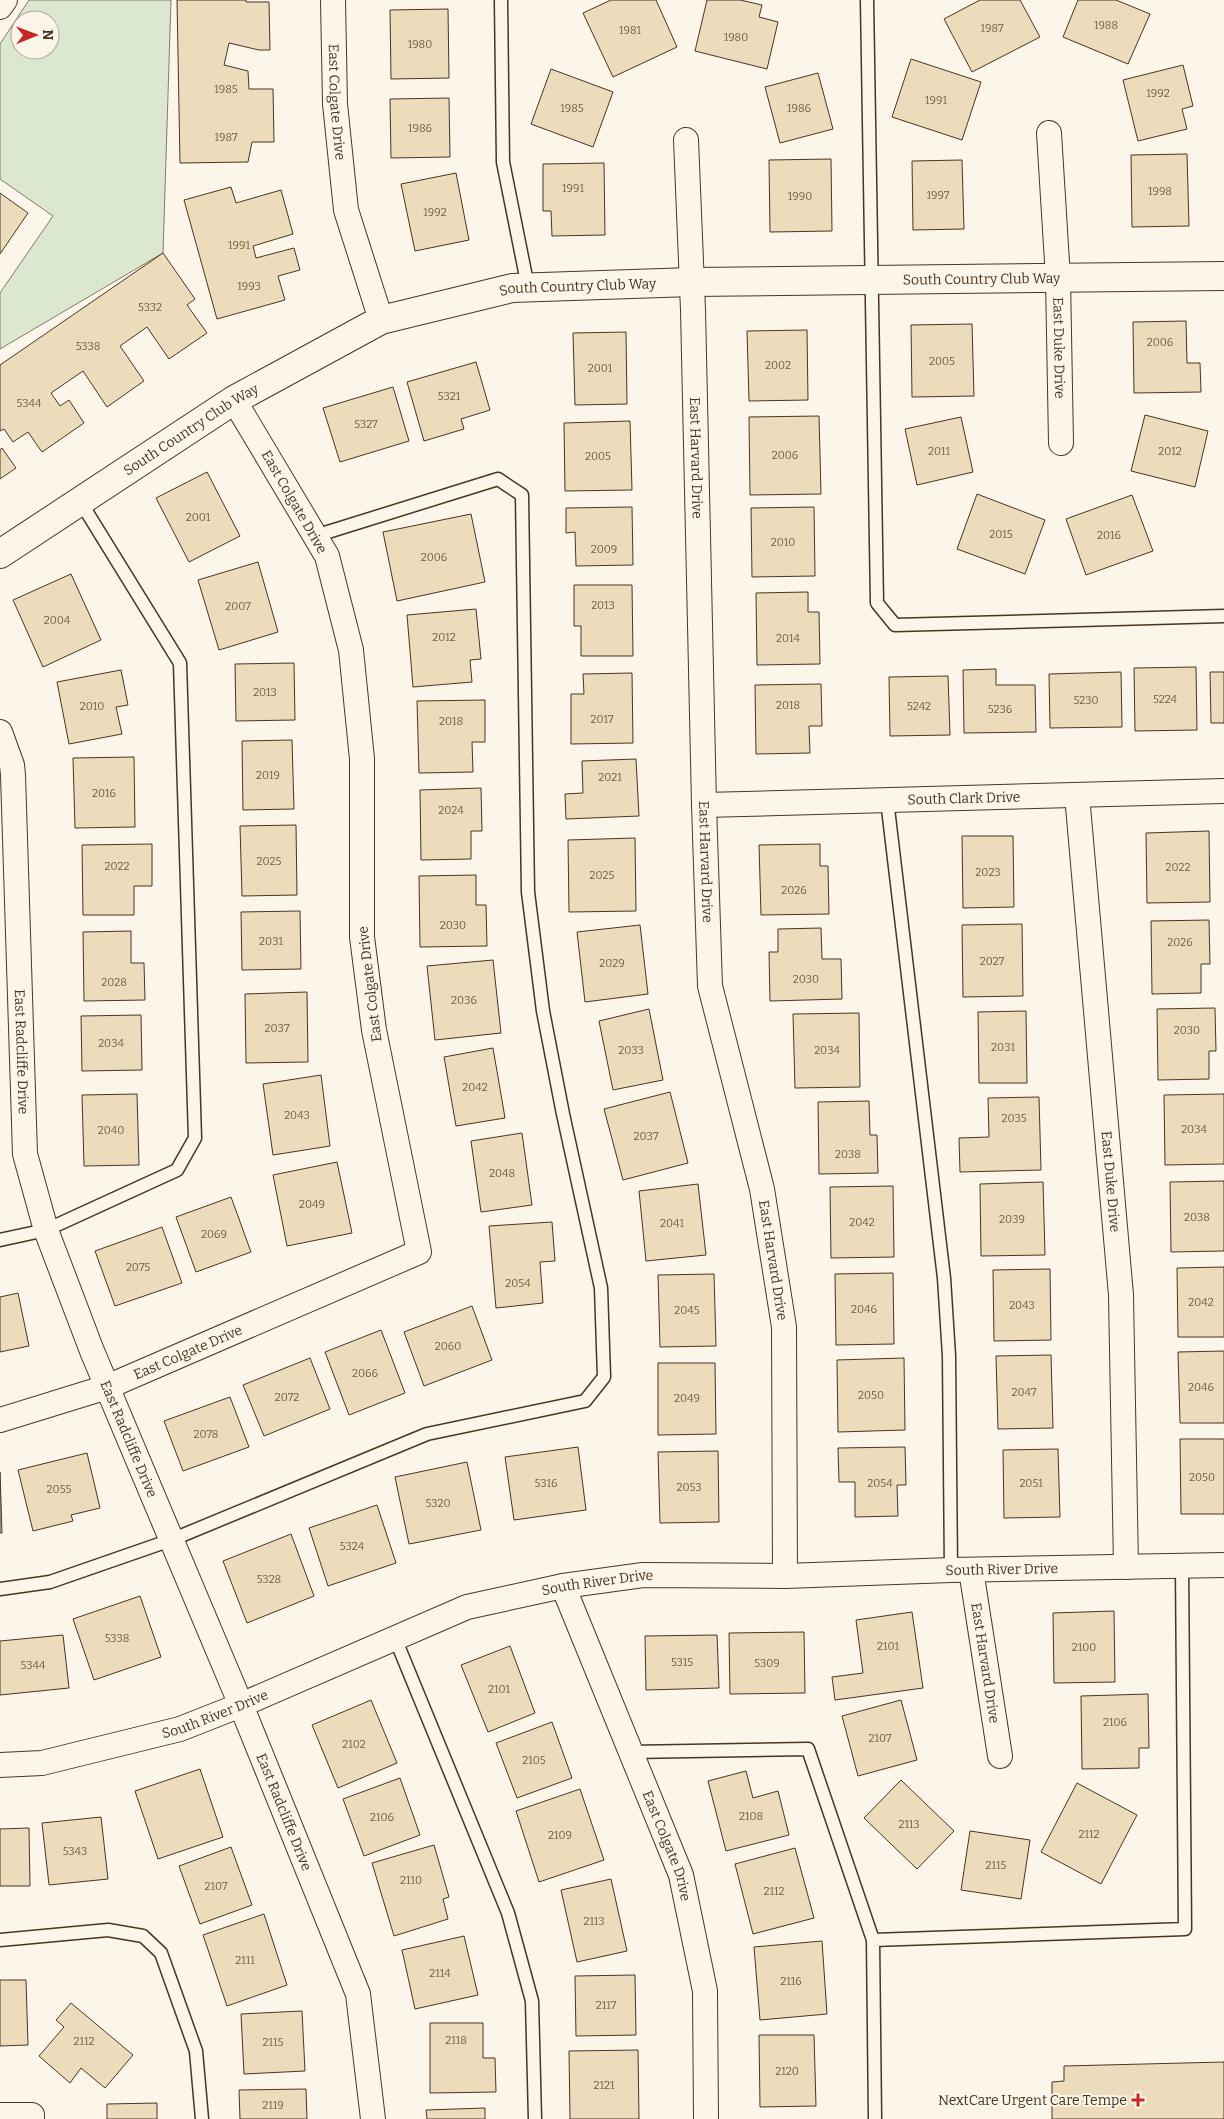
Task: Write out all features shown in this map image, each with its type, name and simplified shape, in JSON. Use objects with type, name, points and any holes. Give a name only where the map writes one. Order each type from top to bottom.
[{"type":"street","points":[[0,8],[5,0]]},
{"type":"street","name":"East Colgate Drive","points":[[333,0],[335,104],[346,210],[381,320]]},
{"type":"street","name":"East Duke Drive","points":[[1049,133],[1058,278],[1061,443]]},
{"type":"street","name":"East Harvard Drive","points":[[686,140],[692,282],[710,986],[762,1188],[784,1327],[785,1576]]},
{"type":"street","name":"South Country Club Way","points":[[0,554],[234,400],[381,320],[512,288],[692,282],[1224,276]]},
{"type":"street","name":"East Colgate Drive","points":[[107,1387],[419,1252],[374,1030],[362,937],[362,759],[351,650],[327,556],[234,400]]},
{"type":"street","name":"East Radcliffe Drive","points":[[0,732],[12,765],[6,776],[25,1154],[46,1230],[107,1387],[358,1994],[373,2119]]},
{"type":"street","name":"South Clark Drive","points":[[704,805],[1224,791]]},
{"type":"street","name":"East Duke Drive","points":[[1077,795],[1121,1295],[1126,1566]]},
{"type":"street","points":[[0,1420],[107,1387]]},
{"type":"street","name":"South River Drive","points":[[0,1765],[42,1763],[171,1731],[240,1705],[467,1607],[563,1586],[643,1575],[785,1576],[961,1570],[1224,1565]]},
{"type":"street","name":"East Harvard Drive","points":[[961,1570],[1000,1756]]},
{"type":"street","name":"East Colgate Drive","points":[[563,1586],[681,1875],[705,1990],[706,2119]]},
{"type":"street","points":[[0,2116],[32,2117]]},
{"type":"lane","points":[[501,0],[504,162],[528,287]]},
{"type":"lane","points":[[868,0],[877,603],[895,625],[1224,616]]},
{"type":"lane","points":[[0,1589],[50,1582],[171,1540],[427,1434],[585,1401],[604,1377],[601,1288],[543,1010],[528,892],[522,495],[498,480],[315,536]]},
{"type":"lane","points":[[0,1240],[46,1230],[177,1170],[195,1138],[180,663],[80,502]]},
{"type":"lane","points":[[887,800],[944,1278],[961,1570]]},
{"type":"lane","points":[[873,1940],[1185,1929],[1182,1566]]},
{"type":"lane","points":[[395,1638],[508,1913],[532,2001],[535,2119]]},
{"type":"lane","points":[[631,1752],[808,1749],[873,1940],[875,2119]]},
{"type":"lane","points":[[0,1940],[108,1930],[143,1936],[160,1953],[196,2051],[202,2119]]},
{"type":"green space","points":[[29,0],[171,0],[163,253],[0,349],[0,293],[53,216],[0,179],[0,44],[10,29],[10,60],[60,60],[60,10],[22,10]]},
{"type":"building","points":[[177,0],[269,2],[270,50],[259,50],[229,43],[224,65],[248,71],[249,89],[273,89],[274,142],[252,142],[248,162],[180,163]]},
{"type":"building","points":[[611,0],[656,0],[677,47],[613,77],[583,13]]},
{"type":"building","points":[[707,0],[740,0],[762,5],[759,17],[778,22],[767,69],[695,51]]},
{"type":"building","points":[[980,0],[1020,0],[1040,37],[972,72],[944,19]]},
{"type":"building","points":[[1078,0],[1116,0],[1150,14],[1128,64],[1063,37]]},
{"type":"building","points":[[448,9],[449,78],[391,79],[390,10]]},
{"type":"building","points":[[911,59],[981,82],[962,140],[892,117]]},
{"type":"building","points":[[1183,65],[1193,106],[1182,109],[1187,129],[1138,141],[1123,80]]},
{"type":"building","points":[[551,69],[613,92],[593,147],[531,124]]},
{"type":"building","points":[[818,73],[833,129],[780,143],[765,87]]},
{"type":"building","points":[[449,98],[450,157],[391,158],[390,99]]},
{"type":"building","points":[[1187,154],[1189,226],[1132,227],[1131,155]]},
{"type":"building","points":[[831,159],[832,231],[770,232],[769,160]]},
{"type":"building","points":[[962,160],[964,229],[913,230],[912,161]]},
{"type":"building","points":[[604,163],[605,235],[552,236],[551,211],[543,211],[543,164]]},
{"type":"building","points":[[456,173],[469,240],[415,251],[401,184]]},
{"type":"building","points":[[231,187],[236,203],[281,190],[293,234],[253,246],[256,258],[294,248],[300,270],[278,276],[285,300],[217,319],[184,200]]},
{"type":"building","points":[[0,193],[28,213],[0,254]]},
{"type":"building","points":[[163,253],[195,299],[187,305],[207,333],[169,359],[147,327],[120,346],[144,381],[107,407],[83,371],[51,393],[60,406],[69,400],[84,423],[42,452],[28,432],[13,442],[4,429],[0,431],[0,365]]},
{"type":"building","points":[[1186,321],[1187,363],[1200,363],[1201,392],[1134,393],[1133,322]]},
{"type":"building","points":[[972,324],[974,396],[912,397],[911,325]]},
{"type":"building","points":[[807,330],[808,400],[749,401],[747,331]]},
{"type":"building","points":[[626,332],[627,404],[575,405],[573,333]]},
{"type":"building","points":[[476,362],[490,410],[461,419],[464,429],[424,441],[407,382]]},
{"type":"building","points":[[393,387],[409,441],[340,462],[323,408]]},
{"type":"building","points":[[1145,415],[1208,431],[1195,487],[1131,471]]},
{"type":"building","points":[[819,416],[821,494],[750,495],[749,417]]},
{"type":"building","points":[[961,417],[973,472],[917,485],[905,429]]},
{"type":"building","points":[[630,421],[632,490],[565,491],[564,423]]},
{"type":"building","points":[[2,448],[16,468],[0,479],[0,450]]},
{"type":"building","points":[[207,472],[240,536],[189,562],[156,498]]},
{"type":"building","points":[[977,494],[1045,520],[1025,574],[957,549]]},
{"type":"building","points":[[1132,495],[1153,551],[1086,575],[1066,519]]},
{"type":"building","points":[[632,507],[633,565],[576,566],[575,532],[566,533],[566,508]]},
{"type":"building","points":[[814,507],[815,576],[752,577],[751,508]]},
{"type":"building","points":[[471,514],[485,582],[397,601],[383,532]]},
{"type":"building","points":[[258,562],[278,632],[219,650],[198,580]]},
{"type":"building","points":[[71,574],[101,640],[43,667],[13,600]]},
{"type":"building","points":[[574,585],[632,585],[633,656],[581,656],[581,626],[574,626]]},
{"type":"building","points":[[808,592],[808,612],[819,612],[820,664],[757,665],[756,593]]},
{"type":"building","points":[[476,609],[481,659],[470,660],[472,682],[413,687],[407,615]]},
{"type":"building","points":[[294,663],[295,720],[236,721],[235,664]]},
{"type":"building","points":[[1196,667],[1197,730],[1135,731],[1134,668]]},
{"type":"building","points":[[996,669],[996,685],[1035,685],[1036,732],[964,733],[963,670]]},
{"type":"building","points":[[121,670],[128,705],[116,707],[122,734],[69,744],[57,682]]},
{"type":"building","points":[[1121,672],[1122,727],[1050,728],[1049,674]]},
{"type":"building","points":[[1210,672],[1224,672],[1224,723],[1211,723]]},
{"type":"building","points":[[632,673],[633,743],[571,744],[571,694],[584,694],[583,674]]},
{"type":"building","points":[[948,676],[950,735],[890,736],[889,677]]},
{"type":"building","points":[[821,684],[822,726],[809,726],[810,753],[756,754],[755,685]]},
{"type":"building","points":[[485,700],[485,742],[472,742],[473,772],[419,773],[417,701]]},
{"type":"building","points":[[292,740],[294,809],[243,810],[242,741]]},
{"type":"building","points":[[134,757],[135,827],[75,828],[73,758]]},
{"type":"building","points":[[636,759],[639,816],[566,819],[565,794],[583,793],[582,761]]},
{"type":"building","points":[[481,788],[482,831],[471,831],[471,859],[421,860],[420,790]]},
{"type":"building","points":[[296,825],[297,895],[242,896],[240,826]]},
{"type":"building","points":[[1209,831],[1210,902],[1147,903],[1146,833]]},
{"type":"building","points":[[962,836],[1013,836],[1014,907],[963,908]]},
{"type":"building","points":[[635,838],[636,911],[569,912],[568,840]]},
{"type":"building","points":[[152,844],[152,886],[134,886],[134,915],[83,915],[82,845]]},
{"type":"building","points":[[820,844],[820,866],[828,866],[829,914],[761,915],[759,845]]},
{"type":"building","points":[[476,875],[476,905],[486,905],[487,946],[420,947],[419,876]]},
{"type":"building","points":[[300,911],[301,969],[242,970],[241,912]]},
{"type":"building","points":[[1209,920],[1210,964],[1201,964],[1201,993],[1152,994],[1151,921]]},
{"type":"building","points":[[1022,924],[1023,996],[963,997],[962,925]]},
{"type":"building","points":[[640,925],[648,994],[585,1002],[577,932]]},
{"type":"building","points":[[821,928],[822,959],[841,959],[842,999],[770,1001],[769,952],[778,952],[778,929]]},
{"type":"building","points":[[131,931],[131,963],[144,963],[145,1000],[84,1001],[83,932]]},
{"type":"building","points":[[493,960],[501,1033],[435,1040],[427,966]]},
{"type":"building","points":[[307,992],[308,1062],[246,1063],[245,994]]},
{"type":"building","points":[[1215,1008],[1216,1051],[1209,1051],[1209,1079],[1158,1080],[1157,1009]]},
{"type":"building","points":[[649,1009],[663,1080],[613,1090],[599,1021]]},
{"type":"building","points":[[1026,1011],[1027,1083],[979,1083],[978,1012]]},
{"type":"building","points":[[859,1013],[860,1087],[795,1088],[793,1014]]},
{"type":"building","points":[[141,1015],[142,1070],[82,1071],[81,1016]]},
{"type":"building","points":[[493,1048],[505,1118],[456,1126],[444,1057]]},
{"type":"building","points":[[321,1075],[330,1146],[273,1155],[263,1084]]},
{"type":"building","points":[[670,1092],[688,1163],[623,1180],[604,1109]]},
{"type":"building","points":[[137,1094],[139,1165],[84,1166],[82,1095]]},
{"type":"building","points":[[1224,1094],[1224,1164],[1165,1165],[1164,1095]]},
{"type":"building","points":[[1039,1097],[1041,1170],[960,1172],[959,1138],[989,1137],[988,1098]]},
{"type":"building","points":[[869,1101],[870,1135],[877,1135],[878,1173],[819,1174],[818,1102]]},
{"type":"building","points":[[522,1133],[532,1205],[481,1212],[471,1141]]},
{"type":"building","points":[[337,1162],[352,1233],[287,1246],[273,1175]]},
{"type":"building","points":[[1224,1181],[1224,1251],[1171,1252],[1170,1182]]},
{"type":"building","points":[[1043,1182],[1045,1255],[981,1256],[980,1184]]},
{"type":"building","points":[[698,1184],[706,1255],[646,1261],[639,1191]]},
{"type":"building","points":[[893,1186],[894,1257],[831,1258],[830,1187]]},
{"type":"building","points":[[231,1197],[251,1252],[196,1272],[176,1217]]},
{"type":"building","points":[[552,1222],[555,1261],[540,1262],[543,1303],[496,1308],[489,1226]]},
{"type":"building","points":[[162,1227],[182,1283],[115,1306],[95,1251]]},
{"type":"building","points":[[1224,1267],[1224,1337],[1178,1337],[1177,1268]]},
{"type":"building","points":[[1050,1269],[1051,1340],[994,1341],[993,1270]]},
{"type":"building","points":[[893,1273],[894,1344],[836,1345],[835,1274]]},
{"type":"building","points":[[714,1274],[716,1346],[660,1347],[658,1275]]},
{"type":"building","points":[[18,1293],[29,1346],[0,1352],[0,1297]]},
{"type":"building","points":[[472,1306],[492,1360],[424,1386],[404,1332]]},
{"type":"building","points":[[381,1330],[405,1393],[349,1415],[325,1352]]},
{"type":"building","points":[[1224,1351],[1224,1423],[1180,1423],[1178,1352]]},
{"type":"building","points":[[1051,1355],[1053,1428],[998,1429],[996,1356]]},
{"type":"building","points":[[310,1358],[330,1409],[264,1436],[243,1385]]},
{"type":"building","points":[[904,1358],[905,1430],[838,1432],[837,1360]]},
{"type":"building","points":[[658,1363],[715,1363],[716,1434],[658,1435]]},
{"type":"building","points":[[230,1397],[249,1447],[183,1471],[164,1421]]},
{"type":"building","points":[[1180,1439],[1224,1439],[1224,1514],[1181,1514]]},
{"type":"building","points":[[578,1447],[586,1510],[514,1520],[505,1457]]},
{"type":"building","points":[[905,1447],[906,1485],[897,1485],[898,1516],[855,1517],[855,1482],[839,1482],[838,1448]]},
{"type":"building","points":[[1058,1449],[1060,1517],[1004,1518],[1003,1450]]},
{"type":"building","points":[[718,1451],[719,1522],[660,1523],[658,1452]]},
{"type":"building","points":[[87,1453],[100,1508],[71,1515],[73,1521],[33,1531],[18,1470]]},
{"type":"building","points":[[467,1462],[481,1530],[409,1544],[395,1477]]},
{"type":"building","points":[[0,1472],[2,1533],[0,1533]]},
{"type":"building","points":[[377,1505],[396,1563],[328,1586],[309,1528]]},
{"type":"building","points":[[291,1534],[314,1596],[247,1623],[223,1561]]},
{"type":"building","points":[[140,1596],[161,1657],[94,1680],[73,1619]]},
{"type":"building","points":[[1114,1611],[1115,1682],[1054,1683],[1053,1613]]},
{"type":"building","points":[[912,1612],[923,1688],[835,1700],[832,1677],[863,1673],[856,1620]]},
{"type":"building","points":[[804,1632],[805,1693],[730,1694],[729,1633]]},
{"type":"building","points":[[63,1635],[69,1688],[0,1695],[0,1641]]},
{"type":"building","points":[[717,1635],[719,1688],[646,1690],[645,1636]]},
{"type":"building","points":[[510,1646],[535,1713],[488,1732],[461,1665]]},
{"type":"building","points":[[1148,1694],[1149,1748],[1139,1748],[1139,1768],[1082,1769],[1081,1696]]},
{"type":"building","points":[[371,1700],[397,1763],[338,1788],[312,1725]]},
{"type":"building","points":[[901,1700],[917,1760],[858,1776],[842,1716]]},
{"type":"building","points":[[552,1722],[572,1778],[517,1798],[496,1743]]},
{"type":"building","points":[[200,1769],[223,1837],[158,1859],[135,1791]]},
{"type":"building","points":[[746,1771],[753,1798],[778,1791],[789,1835],[726,1851],[708,1781]]},
{"type":"building","points":[[400,1778],[420,1835],[364,1856],[343,1799]]},
{"type":"building","points":[[901,1780],[954,1831],[917,1869],[864,1818]]},
{"type":"building","points":[[1077,1783],[1137,1815],[1101,1884],[1041,1852]]},
{"type":"building","points":[[580,1789],[604,1860],[539,1882],[516,1811]]},
{"type":"building","points":[[101,1817],[108,1879],[49,1885],[42,1823]]},
{"type":"building","points":[[29,1828],[30,1886],[0,1886],[0,1829]]},
{"type":"building","points":[[970,1831],[1030,1840],[1021,1899],[961,1890]]},
{"type":"building","points":[[434,1845],[449,1897],[443,1899],[448,1919],[394,1936],[372,1863]]},
{"type":"building","points":[[231,1847],[252,1905],[200,1924],[179,1866]]},
{"type":"building","points":[[795,1848],[814,1918],[753,1934],[735,1864]]},
{"type":"building","points":[[611,1879],[627,1951],[577,1962],[561,1890]]},
{"type":"building","points":[[264,1914],[287,1985],[227,2006],[203,1935]]},
{"type":"building","points":[[464,1936],[478,1995],[415,2009],[402,1950]]},
{"type":"building","points":[[822,1941],[827,2014],[760,2020],[754,1947]]},
{"type":"building","points":[[635,1975],[636,2035],[576,2036],[575,1976]]},
{"type":"building","points":[[0,1980],[26,1980],[28,2045],[0,2046]]},
{"type":"building","points":[[71,2003],[133,2055],[105,2088],[81,2068],[70,2083],[39,2056],[64,2027],[56,2020]]},
{"type":"building","points":[[302,2011],[305,2071],[244,2074],[241,2014]]},
{"type":"building","points":[[430,2023],[483,2023],[483,2058],[495,2058],[496,2092],[430,2093]]},
{"type":"building","points":[[759,2035],[814,2035],[816,2106],[760,2107]]},
{"type":"building","points":[[638,2050],[639,2119],[570,2119],[569,2051]]},
{"type":"building","name":"NextCare Urgent Care Tempe","points":[[1224,2062],[1224,2119],[1052,2119],[1052,2082],[1064,2081],[1064,2066]]},
{"type":"building","points":[[306,2089],[307,2119],[240,2119],[239,2090]]},
{"type":"building","points":[[157,2103],[157,2119],[107,2119],[107,2104]]},
{"type":"building","points":[[485,2108],[485,2119],[427,2119],[426,2110]]},
{"type":"place","name":"NextCare Urgent Care Tempe","points":[[1138,2100]]}]
